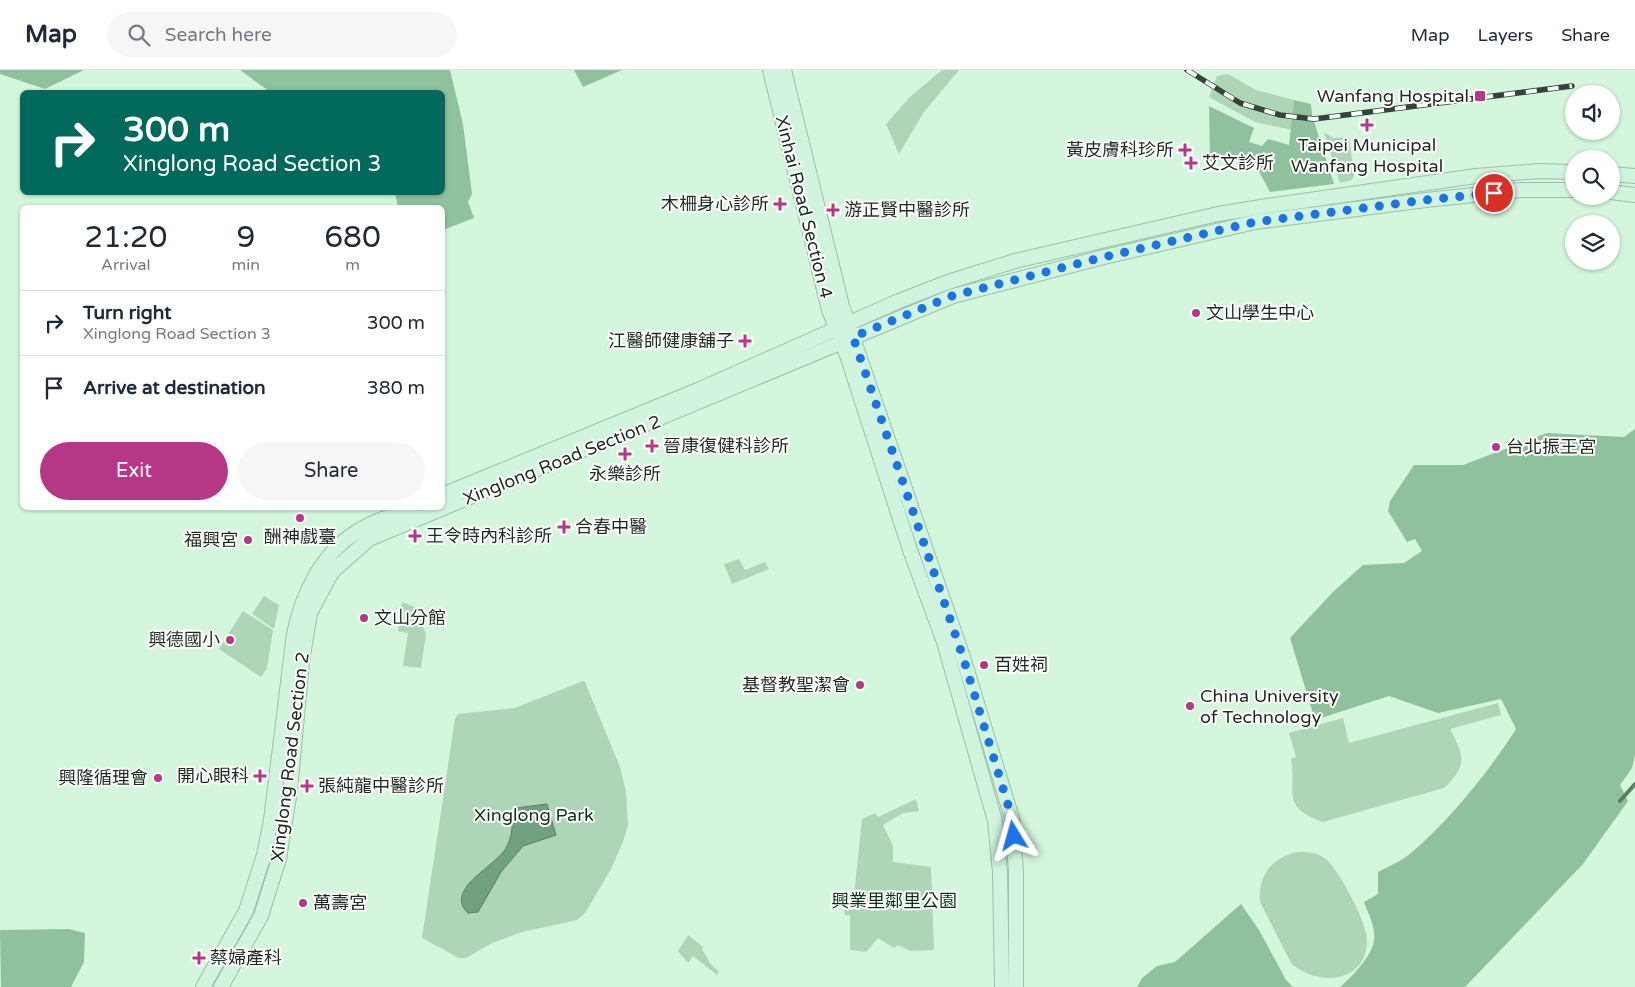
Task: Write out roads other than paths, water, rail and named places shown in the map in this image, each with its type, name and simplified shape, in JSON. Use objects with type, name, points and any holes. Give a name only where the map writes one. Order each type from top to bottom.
[{"type":"main road","name":"Xinhai Road Section 4","points":[[770,70],[829,310],[845,333]]},
{"type":"main road","name":"Xinhai Road Section 4","points":[[784,70],[842,306],[845,333]]},
{"type":"main road","points":[[845,333],[948,282],[1015,261],[1218,214],[1340,194],[1414,186],[1476,176],[1539,171],[1565,172]]},
{"type":"main road","points":[[1620,175],[1635,176]]},
{"type":"main road","points":[[845,333],[952,296],[1104,257],[1255,222],[1521,190],[1565,190]]},
{"type":"main road","points":[[1620,193],[1635,195]]},
{"type":"main road","points":[[845,333],[910,550],[944,642],[995,821],[1000,872],[1002,987]]},
{"type":"main road","points":[[845,333],[963,657],[1012,818],[1016,872],[1016,987]]},
{"type":"main road","name":"Xinglong Road Section 2","points":[[445,494],[698,390],[845,333]]},
{"type":"main road","name":"Xinglong Road Section 2","points":[[445,506],[845,333]]},
{"type":"main road","name":"Xinglong Road Section 2","points":[[203,987],[246,911],[264,855],[271,820],[294,634],[298,611],[309,585],[322,565],[355,532],[407,510]]},
{"type":"main road","name":"Xinglong Road Section 2","points":[[221,987],[253,931],[266,904],[274,877],[286,817],[302,662],[310,613],[320,592],[341,562],[369,539],[436,510]]},
{"type":"waterway","points":[[1620,801],[1635,784]]},
{"type":"railway","points":[[1187,70],[1240,103],[1280,115],[1314,119],[1565,87]]},
{"type":"place","name":"Wanfang Hospital","points":[[1480,96]]},
{"type":"place","name":"Taipei Municipal Wanfang Hospital","points":[[1367,125]]},
{"type":"place","name":"黃皮膚科珍所","points":[[1185,150]]},
{"type":"place","name":"艾文診所","points":[[1191,163]]},
{"type":"place","name":"木柵身心診所","points":[[780,204]]},
{"type":"place","name":"游正賢中醫診所","points":[[833,210]]},
{"type":"place","name":"文山學生中心","points":[[1196,313]]},
{"type":"place","name":"江醫師健康舖子","points":[[745,341]]},
{"type":"place","name":"晉康復健科診所","points":[[652,446]]},
{"type":"place","name":"台北振王宮","points":[[1496,447]]},
{"type":"place","name":"永樂診所","points":[[625,454]]},
{"type":"place","name":"酬神戲臺","points":[[300,518]]},
{"type":"place","name":"合春中醫","points":[[564,527]]},
{"type":"place","name":"王令時內科診所","points":[[415,536]]},
{"type":"place","name":"福興宮","points":[[248,540]]},
{"type":"place","name":"文山分館","points":[[364,618]]},
{"type":"place","name":"興德國小","points":[[230,640]]},
{"type":"place","name":"百姓祠","points":[[984,665]]},
{"type":"place","name":"基督教聖潔會","points":[[860,685]]},
{"type":"place","name":"China University of Technology","points":[[1190,706]]},
{"type":"place","name":"開心眼科","points":[[260,776]]},
{"type":"place","name":"興隆循理會","points":[[158,778]]},
{"type":"place","name":"張純龍中醫診所","points":[[307,786]]},
{"type":"place","name":"萬壽宮","points":[[303,903]]},
{"type":"place","name":"蔡婦產科","points":[[199,958]]},
{"type":"park label","name":"Xinglong Park","points":[[534,815]]},
{"type":"park label","name":"興業里鄰里公園","points":[[894,901]]}]
